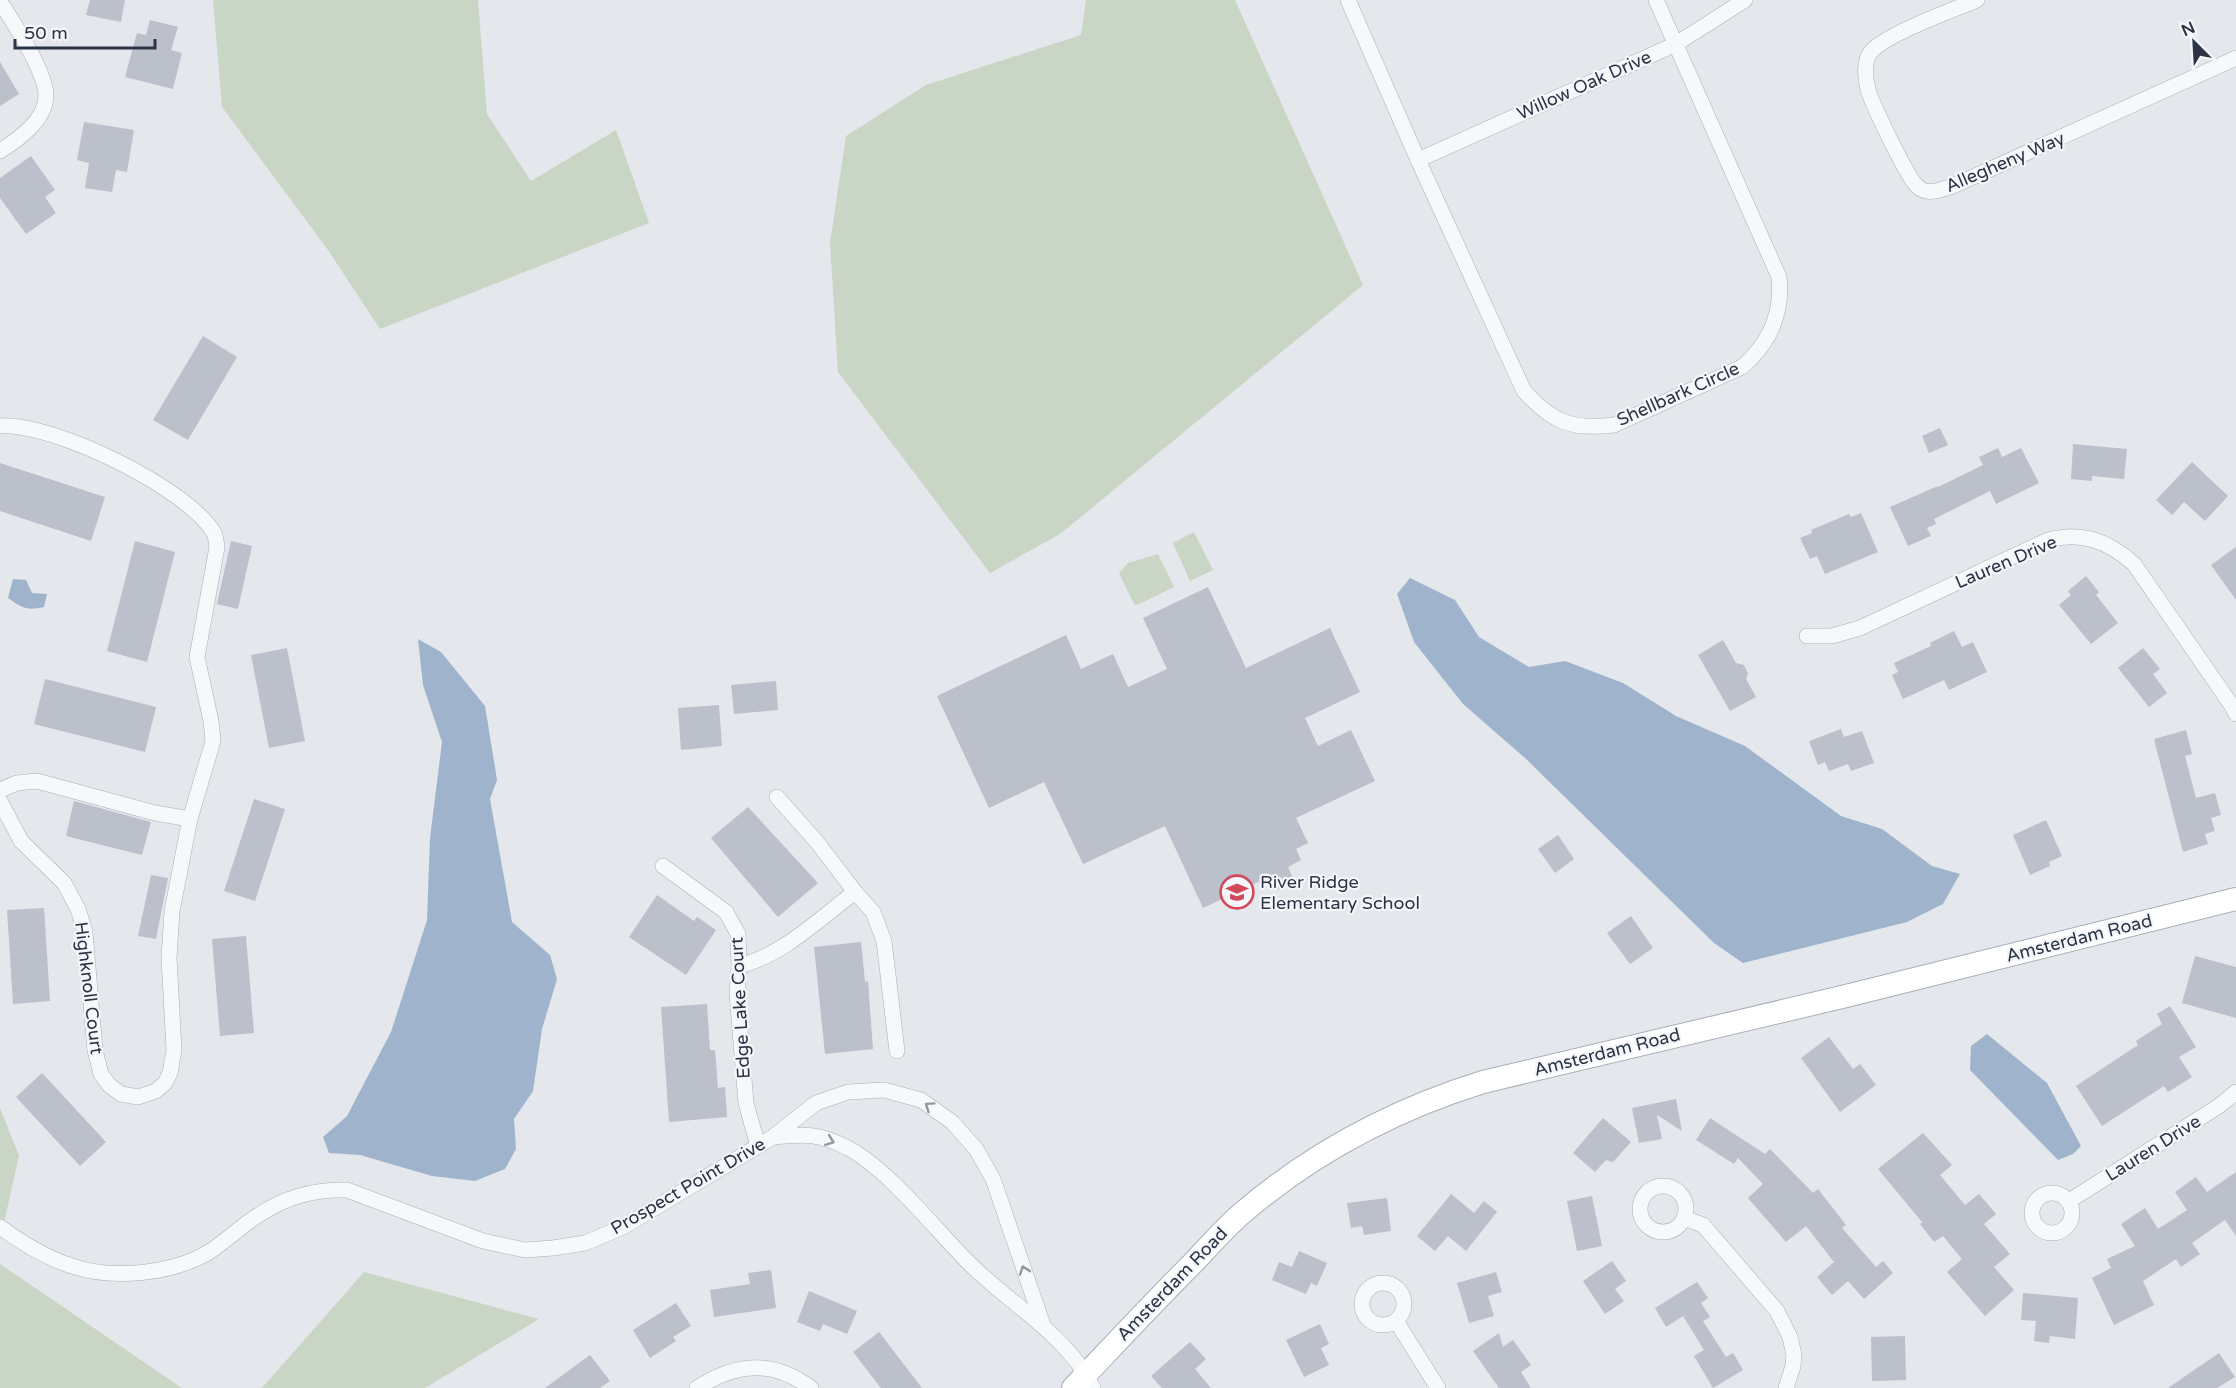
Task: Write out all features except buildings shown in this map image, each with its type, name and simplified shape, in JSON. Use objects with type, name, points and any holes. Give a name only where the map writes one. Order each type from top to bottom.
[{"type":"main road","name":"Amsterdam Road","points":[[1084,1383],[1134,1322],[1239,1216],[1279,1183],[1309,1162],[1370,1126],[1439,1095],[1483,1082],[1842,997],[2236,898]]},
{"type":"street","name":"Shellbark Circle","points":[[1348,0],[1418,160],[1524,391],[1548,415],[1563,422],[1598,427],[1614,425],[1742,367],[1755,356],[1773,329],[1781,295],[1779,277],[1656,0]]},
{"type":"street","name":"Willow Oak Drive","points":[[1418,160],[1676,44],[1744,0]]},
{"type":"street","name":"Allegheny Way","points":[[1977,0],[1885,40],[1869,54],[1865,74],[1868,91],[1908,175],[1918,188],[1931,192],[1953,186],[2236,58]]},
{"type":"street","points":[[0,151],[31,129],[41,111],[46,95],[27,44],[5,4]]},
{"type":"street","name":"Highknoll Court","points":[[0,426],[15,426],[41,431],[75,442],[118,462],[175,495],[203,520],[215,535],[217,547],[197,657],[213,741],[190,819],[172,911],[169,958],[174,1050],[170,1073],[165,1083],[156,1091],[138,1097],[121,1094],[109,1085],[101,1074],[95,1050],[85,932],[78,909],[64,883],[21,841],[0,801]]},
{"type":"street","name":"Lauren Drive","points":[[1807,636],[1832,636],[1860,628],[2048,540],[2081,537],[2093,539],[2118,549],[2134,564],[2236,714]]},
{"type":"street","points":[[0,790],[17,783],[37,781],[156,813],[190,819]]},
{"type":"street","points":[[777,797],[817,842],[873,912],[884,941],[897,1050]]},
{"type":"street","name":"Edge Lake Court","points":[[663,866],[726,912],[738,934],[737,993],[746,1103],[758,1146]]},
{"type":"street","points":[[739,966],[773,954],[855,892]]},
{"type":"street","name":"Prospect Point Drive","points":[[0,1227],[24,1245],[72,1267],[100,1272],[144,1273],[176,1267],[209,1252],[258,1215],[300,1193],[328,1189],[347,1190],[483,1241],[525,1250],[553,1248],[585,1243],[623,1227],[773,1137],[816,1104],[848,1092],[884,1090],[921,1100],[952,1122],[976,1149],[993,1179],[1043,1325],[1084,1383]]},
{"type":"street","name":"Lauren Drive","points":[[2069,1201],[2219,1106],[2236,1092]]},
{"type":"street","name":"Prospect Point Drive","points":[[773,1137],[807,1133],[829,1139],[850,1149],[878,1170],[969,1263],[1006,1297],[1043,1325]]},
{"type":"street","points":[[1684,1218],[1703,1226],[1777,1311],[1790,1337],[1794,1355],[1786,1388]]},
{"type":"street","points":[[1396,1321],[1438,1388]]},
{"type":"street","points":[[697,1388],[715,1376],[731,1370],[764,1367],[796,1377],[811,1388]]},
{"type":"green space","points":[[213,0],[478,0],[487,114],[531,181],[616,130],[649,223],[380,329],[328,250],[222,107]]},
{"type":"green space","points":[[1086,0],[1235,0],[1363,285],[1060,534],[990,573],[838,372],[830,243],[846,136],[926,85],[1081,35]]},
{"type":"green space","points":[[1194,532],[1213,570],[1190,581],[1173,543]]},
{"type":"green space","points":[[1158,554],[1174,587],[1137,605],[1134,604],[1119,573],[1128,563]]},
{"type":"green space","points":[[0,1108],[19,1156],[0,1240]]},
{"type":"green space","points":[[0,1264],[182,1388],[0,1388]]},
{"type":"green space","points":[[364,1272],[539,1319],[425,1388],[262,1388]]},
{"type":"water","points":[[1410,578],[1455,600],[1479,637],[1529,667],[1565,661],[1623,683],[1676,716],[1745,746],[1841,816],[1882,829],[1932,866],[1960,874],[1943,904],[1907,922],[1743,963],[1714,943],[1525,758],[1463,704],[1414,642],[1397,594]]},
{"type":"water","points":[[13,579],[26,580],[32,593],[47,594],[44,607],[25,608],[8,598]]},
{"type":"water","points":[[418,639],[441,652],[485,706],[497,780],[490,799],[512,922],[550,955],[557,979],[542,1029],[533,1091],[514,1119],[516,1149],[505,1169],[475,1181],[432,1176],[360,1155],[329,1153],[323,1137],[347,1116],[391,1032],[427,920],[430,838],[442,742],[423,685]]},
{"type":"water","points":[[1987,1034],[2047,1083],[2081,1146],[2073,1154],[2058,1160],[1970,1070],[1971,1046]]},
{"type":"place","name":"River Ridge Elementary School","points":[[1237,892]]}]
